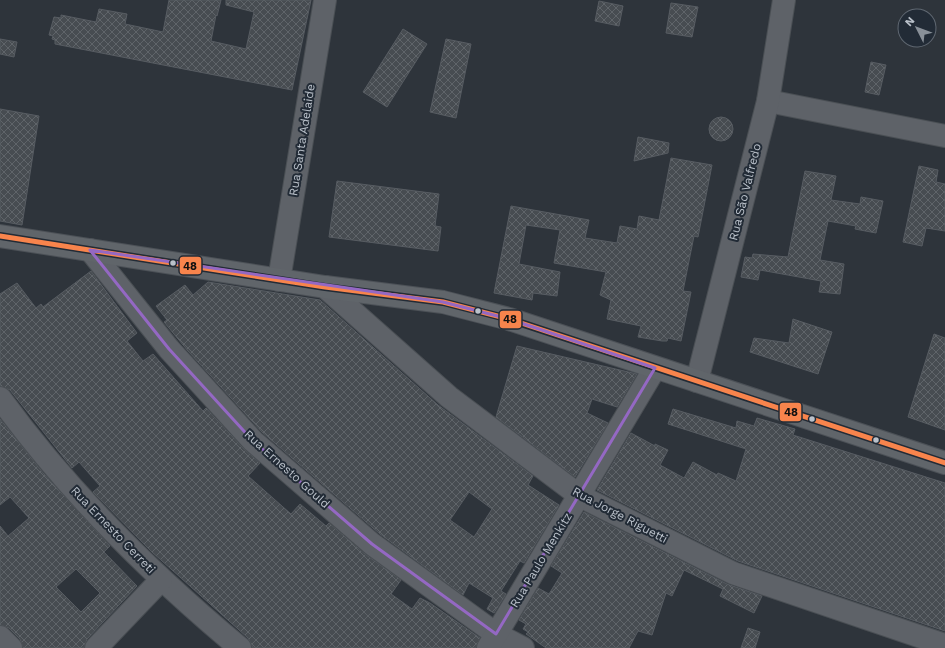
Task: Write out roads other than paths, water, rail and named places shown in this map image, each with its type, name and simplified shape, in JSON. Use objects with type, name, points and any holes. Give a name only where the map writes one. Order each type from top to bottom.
[{"type":"main road","points":[[0,236],[325,287],[443,302],[509,319],[945,462]]},
{"type":"street","name":"Rua Santa Adelaide","points":[[279,280],[325,0]]},
{"type":"street","name":"Rua São Valfredo","points":[[697,381],[768,101],[784,0]]},
{"type":"street","points":[[768,101],[945,136]]},
{"type":"street","name":"Rua Ernesto Gould","points":[[90,250],[169,349],[253,441],[372,544],[492,641],[523,648]]},
{"type":"street","name":"Rua Jorge Riguetti","points":[[325,287],[449,397],[580,496],[733,573],[945,645]]},
{"type":"street","name":"Rua Paulo Menkitz","points":[[492,641],[580,496],[655,368]]},
{"type":"street","name":"Rua Ernesto Cerreti","points":[[0,398],[19,425],[78,494],[161,580],[240,648]]},
{"type":"street","points":[[96,648],[161,580]]},
{"type":"street","points":[[0,637],[10,648]]}]
